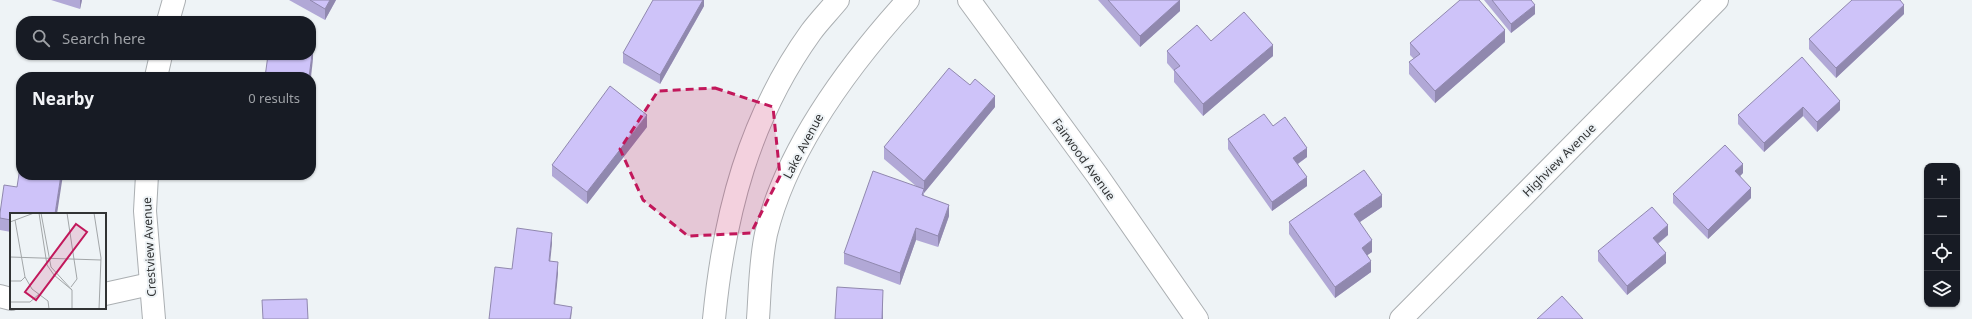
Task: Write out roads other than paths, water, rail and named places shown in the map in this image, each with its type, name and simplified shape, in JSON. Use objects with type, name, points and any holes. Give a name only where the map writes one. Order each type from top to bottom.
[{"type":"street","points":[[169,16],[174,0]]},
{"type":"street","points":[[714,319],[728,224],[735,192],[748,150],[765,109],[787,69],[811,31],[838,0]]},
{"type":"street","name":"Lake Avenue","points":[[758,319],[761,261],[766,234],[777,200],[789,171],[814,124],[841,81],[873,39],[908,0]]},
{"type":"street","name":"Fairwood Avenue","points":[[969,0],[1097,175],[1197,319]]},
{"type":"street","name":"Highview Avenue","points":[[1401,319],[1717,0]]},
{"type":"street","points":[[157,72],[160,60]]},
{"type":"street","name":"Crestview Avenue","points":[[147,180],[146,211],[150,284],[154,319]]},
{"type":"street","points":[[106,294],[150,284]]},
{"type":"street","points":[[0,296],[10,299]]}]
